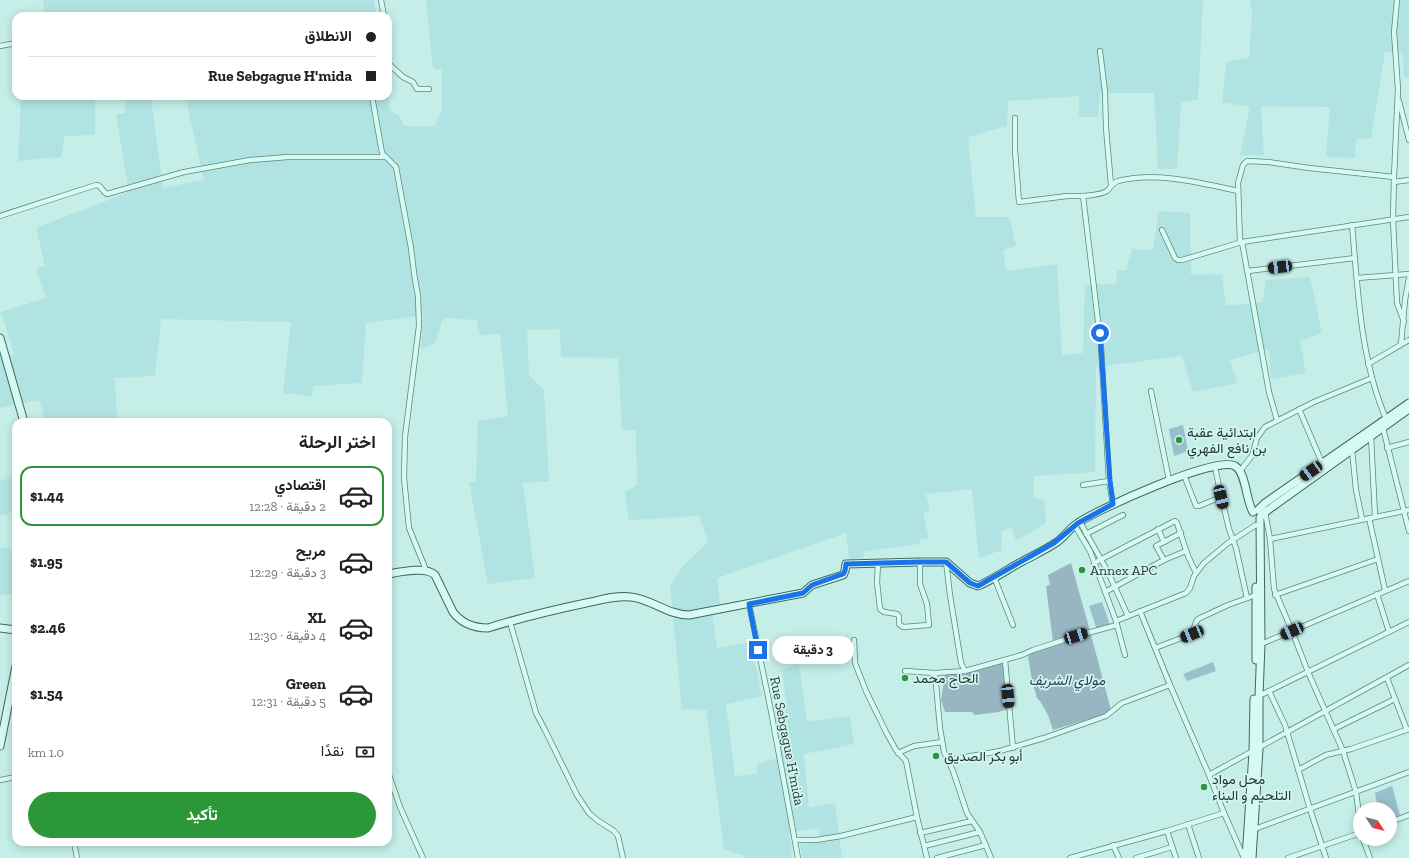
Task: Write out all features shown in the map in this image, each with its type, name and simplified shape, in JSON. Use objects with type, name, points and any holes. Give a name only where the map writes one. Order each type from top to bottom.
[{"type":"street","points":[[381,0],[383,12]]},
{"type":"street","points":[[1397,0],[1394,32],[1398,97],[1393,219],[1397,303],[1404,322]]},
{"type":"street","points":[[0,46],[12,44]]},
{"type":"street","points":[[1100,51],[1105,92],[1106,128],[1111,185]]},
{"type":"street","points":[[392,68],[412,82],[417,89],[429,89]]},
{"type":"street","points":[[1398,97],[1409,140]]},
{"type":"street","points":[[373,100],[381,151],[385,157],[394,163],[396,167],[418,296],[419,326],[405,437],[404,478],[409,528],[426,570]]},
{"type":"street","points":[[1015,118],[1015,150],[1019,202],[1102,193],[1107,191],[1111,185],[1119,181],[1139,178],[1159,177],[1197,182],[1238,191]]},
{"type":"street","points":[[0,216],[96,185],[100,186],[104,192],[108,194],[184,172],[250,160],[288,156],[385,157]]},
{"type":"street","points":[[1277,420],[1268,384],[1248,271],[1241,242],[1238,183],[1243,166],[1250,160],[1394,177]]},
{"type":"street","points":[[1394,182],[1409,180]]},
{"type":"street","points":[[1083,196],[1100,338],[1113,504]]},
{"type":"street","points":[[1162,230],[1175,258],[1178,260],[1241,242],[1409,217]]},
{"type":"street","points":[[1352,225],[1365,350],[1386,424],[1387,448],[1406,511],[1409,531]]},
{"type":"street","points":[[1248,271],[1355,258]]},
{"type":"street","points":[[1357,278],[1409,274]]},
{"type":"street","points":[[1401,344],[1405,300],[1409,278]]},
{"type":"street","points":[[0,338],[23,418]]},
{"type":"street","points":[[1368,364],[1409,340]]},
{"type":"street","points":[[1240,471],[1248,462],[1253,453],[1258,434],[1265,427],[1299,409],[1372,378]]},
{"type":"street","points":[[1151,391],[1169,480]]},
{"type":"street","points":[[905,670],[935,673],[965,671],[1005,660],[1116,623],[1128,616],[1186,592],[1190,588],[1196,573],[1204,563],[1233,540],[1258,516],[1371,436],[1409,403]]},
{"type":"street","points":[[1299,409],[1322,463]]},
{"type":"street","points":[[1252,858],[1251,830],[1261,644],[1256,595],[1258,516],[1263,505],[1322,463],[1409,409]]},
{"type":"street","points":[[1371,436],[1375,516]]},
{"type":"street","points":[[1387,448],[1409,442]]},
{"type":"street","points":[[1352,450],[1356,490],[1362,519]]},
{"type":"street","points":[[392,574],[426,570],[432,572],[435,575],[453,612],[464,623],[472,626],[488,628],[531,615],[613,597],[638,598],[682,615],[689,615],[803,593],[812,585],[843,574],[846,564],[946,562],[976,586],[1058,541],[1077,524],[1113,504],[1169,480],[1215,466],[1232,464],[1240,471],[1249,503],[1258,516],[1270,539],[1276,595],[1343,751],[1356,792],[1357,802]]},
{"type":"street","points":[[1215,466],[1221,497],[1247,598]]},
{"type":"street","points":[[1184,475],[1196,506],[1221,497]]},
{"type":"street","points":[[1083,485],[1110,481]]},
{"type":"street","points":[[1270,539],[1375,516],[1406,511]]},
{"type":"street","points":[[1086,534],[1123,515]]},
{"type":"street","points":[[1256,751],[1259,623],[1258,516]]},
{"type":"street","points":[[1369,518],[1385,590]]},
{"type":"street","points":[[1094,563],[1158,529],[1175,522],[1177,523],[1186,551],[1196,573]]},
{"type":"street","points":[[1077,524],[1086,534],[1101,558],[1128,616]]},
{"type":"street","points":[[1077,524],[1105,592],[1125,655]]},
{"type":"street","points":[[1158,529],[1164,542]]},
{"type":"street","points":[[1164,560],[1156,546],[1181,533]]},
{"type":"street","points":[[1105,592],[1164,560],[1186,551]]},
{"type":"street","points":[[1276,595],[1378,559]]},
{"type":"street","points":[[878,563],[878,599],[880,609],[882,612],[898,614],[899,624],[903,627],[929,625],[927,604],[920,584],[920,562]]},
{"type":"street","points":[[946,562],[961,663],[965,671]]},
{"type":"street","points":[[994,577],[1013,625]]},
{"type":"street","points":[[1261,644],[1409,580]]},
{"type":"street","points":[[1377,594],[1389,632]]},
{"type":"street","points":[[1155,648],[1192,634],[1198,620],[1228,605],[1256,595]]},
{"type":"street","name":"Rue Sebgague H'mida","points":[[749,604],[771,711],[778,757],[798,858]]},
{"type":"street","points":[[1140,611],[1224,813],[1245,858]]},
{"type":"street","points":[[510,622],[536,712],[577,795],[589,813],[596,820],[614,831],[618,836],[623,858]]},
{"type":"street","points":[[1259,696],[1409,622]]},
{"type":"street","points":[[0,628],[12,630]]},
{"type":"street","points":[[854,640],[855,663],[863,682],[886,732],[898,753],[906,763],[920,833],[927,858]]},
{"type":"street","points":[[1005,660],[1013,748]]},
{"type":"street","points":[[1209,776],[1409,665]]},
{"type":"street","points":[[935,673],[944,752],[967,813],[980,832],[991,858]]},
{"type":"street","points":[[1298,770],[1326,755],[1408,730],[1387,678]]},
{"type":"street","points":[[948,760],[978,756],[1013,748],[1106,716],[1122,703],[1170,685]]},
{"type":"street","points":[[0,746],[12,686]]},
{"type":"street","points":[[1269,691],[1285,725],[1321,846],[1326,858]]},
{"type":"street","points":[[1334,729],[1395,699]]},
{"type":"street","points":[[898,753],[914,746],[942,742]]},
{"type":"street","points":[[1251,830],[1409,772]]},
{"type":"street","points":[[0,780],[12,778]]},
{"type":"street","points":[[392,784],[400,807],[423,858]]},
{"type":"street","points":[[1070,858],[1167,831],[1224,813]]},
{"type":"street","points":[[1397,819],[1409,815]]},
{"type":"street","points":[[795,840],[816,840],[835,837],[917,817]]},
{"type":"street","points":[[920,833],[972,821]]},
{"type":"street","points":[[1188,824],[1199,858]]},
{"type":"street","points":[[1245,858],[1251,830]]},
{"type":"street","points":[[1167,831],[1176,858]]},
{"type":"street","points":[[924,846],[980,832]]},
{"type":"street","points":[[1288,858],[1353,835]]},
{"type":"street","points":[[937,858],[986,845]]},
{"type":"street","points":[[1113,845],[1119,858]]},
{"type":"street","points":[[75,846],[77,858]]},
{"type":"street","points":[[1366,846],[1370,858]]},
{"type":"street","points":[[1136,858],[1172,847]]},
{"type":"shaded area","points":[[43,0],[374,0],[376,12],[44,12]]},
{"type":"shaded area","points":[[426,0],[1203,0],[1198,100],[1181,102],[1177,169],[1158,169],[1154,93],[1100,93],[1098,117],[1079,117],[1079,96],[1008,101],[1007,126],[968,137],[976,217],[1009,217],[1016,246],[1003,250],[1006,271],[1057,264],[1062,355],[1083,353],[1085,285],[1116,284],[1117,271],[1126,270],[1132,249],[1153,250],[1159,211],[1190,213],[1191,275],[1222,274],[1226,306],[1262,302],[1266,280],[1310,277],[1322,333],[1300,341],[1306,373],[1271,379],[1269,349],[1230,360],[1237,383],[1193,392],[1182,356],[1096,367],[1095,472],[1034,476],[1034,498],[1044,500],[1046,523],[1016,541],[1012,527],[1001,531],[1002,550],[979,558],[972,489],[926,494],[930,511],[923,513],[929,538],[920,540],[919,544],[865,551],[864,558],[849,559],[846,533],[717,578],[720,604],[711,605],[717,648],[751,642],[762,696],[726,704],[735,776],[757,774],[757,764],[781,757],[774,712],[787,707],[782,670],[799,664],[807,722],[850,716],[854,744],[804,754],[809,808],[835,803],[842,858],[803,858],[800,844],[820,842],[819,828],[789,832],[792,858],[745,858],[744,856],[724,849],[706,710],[682,709],[670,586],[683,566],[708,542],[699,516],[629,520],[625,492],[637,485],[636,430],[622,430],[618,358],[561,357],[560,329],[527,330],[529,375],[544,390],[549,481],[523,483],[535,578],[488,584],[469,482],[476,481],[478,421],[508,416],[500,334],[480,335],[477,320],[443,318],[435,344],[421,349],[423,315],[366,323],[362,383],[313,386],[312,396],[283,393],[291,322],[161,319],[155,376],[114,378],[118,418],[45,418],[39,400],[0,408],[0,359],[14,354],[1,312],[46,298],[36,268],[45,266],[36,228],[129,192],[116,114],[125,113],[126,100],[151,100],[163,188],[204,180],[187,100],[389,100],[390,110],[400,117],[404,126],[435,126],[442,108],[442,70],[433,68]]},
{"type":"shaded area","points":[[1250,0],[1409,0],[1409,77],[1404,77],[1403,53],[1385,52],[1371,138],[1356,139],[1355,158],[1326,157],[1330,107],[1261,106],[1264,155],[1240,155],[1250,107],[1222,102],[1226,62],[1249,58],[1252,14]]},
{"type":"shaded area","points":[[21,100],[95,100],[95,135],[65,136],[61,157],[18,161]]},
{"type":"shaded area","points":[[1183,425],[1188,451],[1174,456],[1169,429]]},
{"type":"shaded area","points":[[12,478],[12,512],[0,516],[0,480]]},
{"type":"shaded area","points":[[0,548],[9,548],[12,556],[12,594],[0,595]]},
{"type":"shaded area","points":[[1102,602],[1110,625],[1097,630],[1089,606]]},
{"type":"shaded area","points":[[1213,662],[1216,671],[1187,681],[1183,674]]},
{"type":"shaded area","points":[[1392,786],[1396,802],[1377,802],[1375,793]]},
{"type":"shaded area","points":[[1397,804],[1400,815],[1397,816]]},
{"type":"green space","name":"مولاي الشريف","points":[[1071,563],[1111,710],[1106,714],[1053,730],[1048,715],[1037,698],[1028,657],[1033,651],[1053,642],[1046,586],[1050,585],[1048,575]]},
{"type":"green space","points":[[997,662],[1003,663],[1007,709],[999,712],[975,715],[972,712],[945,712],[941,700],[945,675],[960,673]]},
{"type":"place","name":"ابتدائية عقبة بن نافع الفهري","points":[[1179,440]]},
{"type":"place","name":"Annex APC","points":[[1082,570]]},
{"type":"place","name":"الحاج محمد","points":[[905,678]]},
{"type":"place","name":"أبو بكر الصديق","points":[[936,756]]},
{"type":"place","name":"محل مواد التلحيم و البناء","points":[[1204,787]]},
{"type":"route","points":[[758,650],[749,604],[803,593],[812,585],[836,578],[843,574],[846,564],[946,562],[970,583],[978,586],[1058,541],[1078,523],[1113,504],[1104,408],[1100,333]]}]
